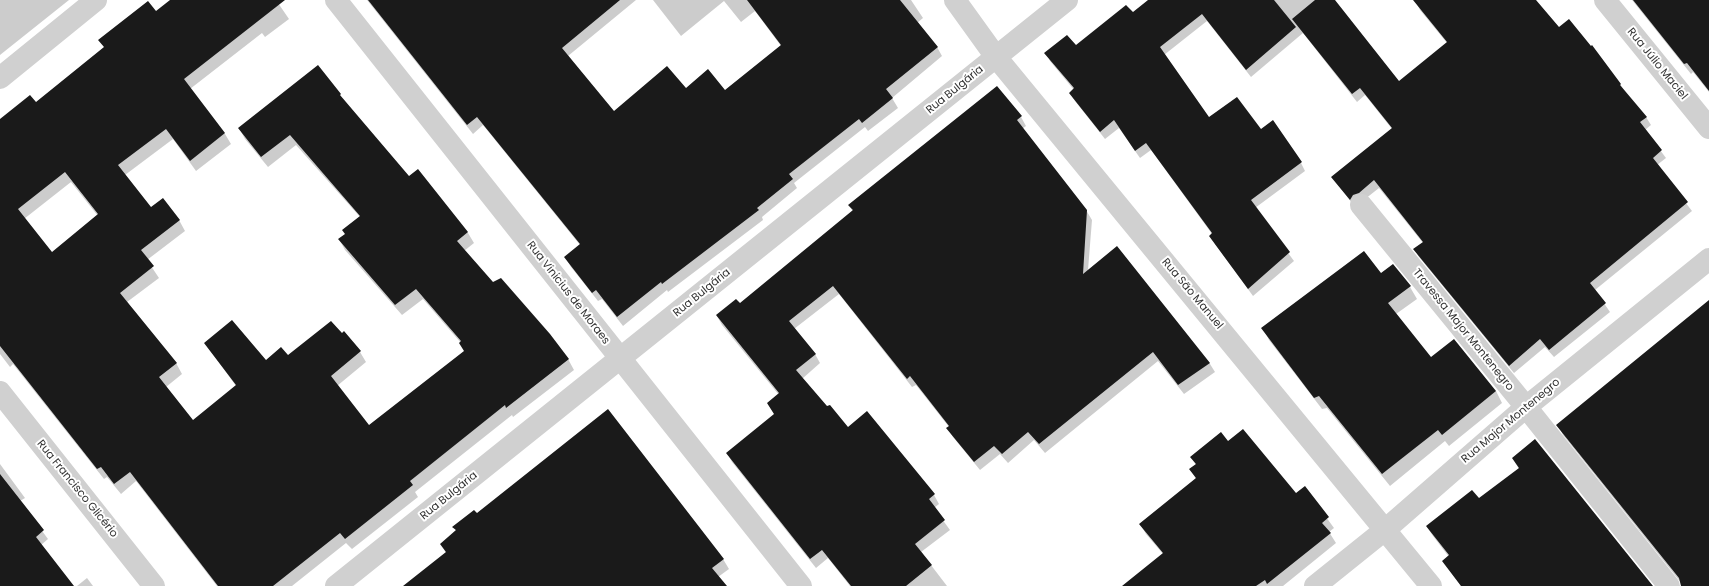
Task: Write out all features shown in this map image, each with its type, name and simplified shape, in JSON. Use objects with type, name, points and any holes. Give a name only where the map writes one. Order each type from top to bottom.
[{"type":"street","points":[[0,78],[96,0]]},
{"type":"street","name":"Rua Vinicius de Moraes","points":[[336,0],[800,586]]},
{"type":"street","name":"Rua São Manuel","points":[[954,0],[996,57],[1386,529],[1431,586]]},
{"type":"street","name":"Rua Bulgária","points":[[336,586],[1067,0]]},
{"type":"street","name":"Rua Júlio Maciel","points":[[1605,0],[1709,128]]},
{"type":"street","name":"Travessa Major Montenegro","points":[[1361,205],[1526,407],[1669,586]]},
{"type":"street","name":"Rua Major Montenegro","points":[[1315,586],[1386,529],[1526,407],[1709,259]]},
{"type":"street","name":"Rua Francisco Glicério","points":[[0,392],[154,586]]},
{"type":"building","points":[[170,0],[285,0],[184,79],[225,133],[190,161],[166,129],[118,165],[151,207],[163,198],[180,220],[141,250],[154,266],[120,293],[177,363],[159,377],[193,420],[236,385],[204,343],[232,320],[266,360],[281,347],[288,355],[331,321],[342,333],[344,331],[361,351],[331,376],[369,425],[464,351],[459,343],[461,341],[416,289],[395,305],[338,239],[345,234],[342,230],[360,216],[290,135],[261,157],[238,128],[318,65],[341,94],[340,95],[409,176],[418,169],[468,232],[457,241],[493,282],[501,278],[550,334],[569,359],[506,408],[505,405],[410,481],[413,485],[345,539],[340,533],[273,586],[218,586],[130,472],[114,484],[101,467],[97,469],[0,346],[0,119],[30,95],[36,102],[104,47],[98,40],[148,1],[156,11]],"holes":[[[65,172],[98,214],[52,252],[18,209]]]},
{"type":"building","points":[[368,0],[620,0],[562,48],[614,111],[667,66],[686,88],[708,69],[725,90],[781,45],[747,0],[900,0],[938,47],[886,89],[893,98],[862,123],[859,119],[789,174],[793,179],[757,208],[759,210],[662,284],[661,282],[617,317],[596,290],[592,293],[564,257],[580,244],[477,117],[467,125]]},
{"type":"building","points":[[1148,0],[1274,0],[1296,27],[1246,70],[1202,14],[1160,47],[1209,117],[1237,97],[1261,129],[1273,120],[1302,162],[1251,200],[1290,252],[1248,289],[1209,236],[1212,233],[1146,143],[1135,151],[1114,120],[1100,132],[1069,93],[1074,88],[1044,53],[1067,35],[1076,45],[1126,5],[1133,12]]},
{"type":"building","points":[[1315,0],[1335,0],[1399,81],[1447,42],[1413,0],[1536,0],[1559,27],[1569,19],[1591,46],[1592,45],[1621,84],[1620,85],[1647,117],[1640,122],[1662,150],[1653,158],[1688,202],[1590,283],[1606,303],[1549,350],[1540,339],[1509,366],[1413,249],[1423,242],[1374,180],[1359,193],[1353,195],[1350,200],[1331,177],[1392,128],[1360,88],[1352,94],[1292,19]]},
{"type":"building","points":[[1633,0],[1709,0],[1709,91],[1687,63],[1684,64]]},
{"type":"building","points":[[997,86],[1022,116],[1017,120],[1087,210],[1083,274],[1117,246],[1210,363],[1178,385],[1153,352],[1039,444],[1028,432],[1002,454],[994,446],[974,462],[946,428],[949,426],[910,376],[907,379],[833,286],[789,321],[816,354],[796,370],[827,406],[830,405],[848,427],[867,411],[935,494],[929,499],[945,520],[915,544],[932,565],[906,586],[851,586],[822,550],[810,559],[726,453],[774,414],[767,403],[779,393],[716,315],[736,299],[740,303],[853,210],[848,205]]},
{"type":"building","points":[[1364,251],[1381,273],[1393,264],[1411,286],[1388,303],[1431,357],[1454,339],[1496,391],[1442,435],[1438,430],[1382,474],[1319,396],[1314,398],[1261,328]]},
{"type":"building","points":[[1709,300],[1709,586],[1681,586],[1679,578],[1556,425]]},
{"type":"building","points":[[608,409],[724,559],[712,568],[727,586],[403,586],[446,552],[440,544],[456,530],[452,527],[474,510],[477,513]]},
{"type":"building","points":[[1243,429],[1296,493],[1305,486],[1329,517],[1322,523],[1331,533],[1267,584],[1265,580],[1256,586],[1122,586],[1163,553],[1139,524],[1196,478],[1189,469],[1196,464],[1190,457],[1221,432],[1228,441]]},
{"type":"building","points":[[1535,439],[1653,586],[1461,586],[1442,561],[1449,555],[1426,526],[1472,490],[1479,498],[1519,468],[1512,458]]},
{"type":"building","points":[[0,474],[44,530],[36,537],[74,586],[0,586]]}]
